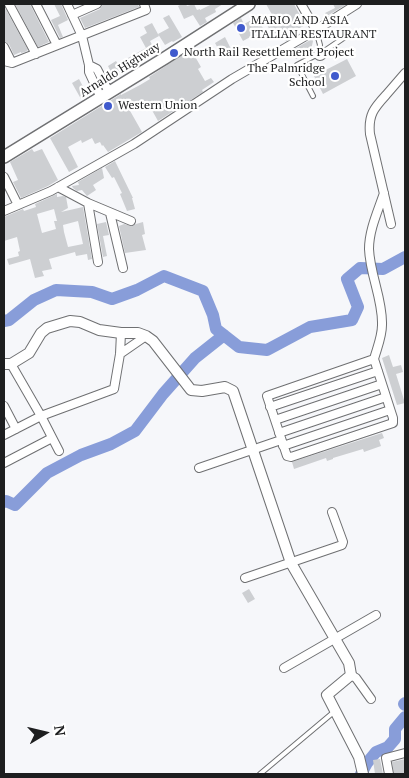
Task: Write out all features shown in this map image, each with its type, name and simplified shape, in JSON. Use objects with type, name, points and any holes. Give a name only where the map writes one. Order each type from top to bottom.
[{"type":"main road","name":"Arnaldo Highway","points":[[4,157],[169,56],[249,4]]},
{"type":"street","points":[[10,4],[36,54]]},
{"type":"street","points":[[36,4],[57,45]]},
{"type":"street","points":[[67,4],[82,36],[90,65],[89,72],[105,95]]},
{"type":"street","points":[[72,15],[97,4]]},
{"type":"street","points":[[4,46],[8,62],[36,54],[146,10],[144,4]]},
{"type":"street","points":[[301,4],[316,30]]},
{"type":"street","points":[[4,211],[58,187],[134,144],[232,79],[357,4]]},
{"type":"street","points":[[391,224],[370,134],[370,119],[375,107],[405,73]]},
{"type":"street","points":[[4,177],[18,205]]},
{"type":"street","points":[[58,187],[88,203],[131,221]]},
{"type":"street","points":[[374,359],[268,395],[270,407],[287,456],[291,457],[391,423],[394,420],[374,359],[382,328],[369,248],[384,193]]},
{"type":"street","points":[[88,203],[98,262]]},
{"type":"street","points":[[110,212],[123,268]]},
{"type":"street","points":[[59,451],[41,416],[7,364],[29,352],[41,333],[47,328],[70,321],[80,322],[99,330],[138,333],[153,341],[191,390],[202,391],[225,387],[233,391],[292,563],[336,638],[349,663],[351,675],[356,678],[371,699]]},
{"type":"street","points":[[4,435],[41,416],[114,389],[120,354],[121,333]]},
{"type":"street","points":[[120,354],[146,336]]},
{"type":"street","points":[[270,407],[378,372]]},
{"type":"street","points":[[275,420],[382,384]]},
{"type":"street","points":[[199,468],[281,440],[386,397]]},
{"type":"street","points":[[4,406],[16,429]]},
{"type":"street","points":[[281,440],[390,410]]},
{"type":"street","points":[[4,463],[52,438]]},
{"type":"street","points":[[245,578],[342,545],[343,542],[332,512]]},
{"type":"street","points":[[284,668],[376,615]]},
{"type":"street","points":[[351,675],[327,695],[359,757],[363,774]]},
{"type":"street","points":[[388,774],[386,758],[405,753]]},
{"type":"lane","points":[[316,30],[321,51],[324,54],[321,58],[316,55]]},
{"type":"lane","points":[[314,96],[297,65],[316,55],[316,52],[345,37]]},
{"type":"lane","points":[[260,774],[335,711]]},
{"type":"building","points":[[15,4],[30,4],[49,42],[38,47]]},
{"type":"building","points":[[54,4],[61,4],[68,20],[58,25],[63,37],[60,38],[51,20],[60,16]]},
{"type":"building","points":[[103,4],[138,4],[139,7],[85,28],[80,18],[100,9]]},
{"type":"building","points":[[182,4],[187,6],[194,4],[197,10],[200,10],[212,4],[223,4],[215,9],[216,12],[205,18],[207,22],[200,26],[193,15],[184,19],[178,6]]},
{"type":"building","points":[[266,4],[294,4],[305,25],[295,31],[297,35],[286,41],[282,33],[274,37],[267,25],[275,20]]},
{"type":"building","points":[[333,4],[347,4],[327,16],[325,13],[335,8]]},
{"type":"building","points":[[4,6],[28,50],[25,52],[14,55],[9,44],[4,41]]},
{"type":"building","points":[[169,15],[182,37],[165,45],[158,34],[169,28],[163,18]]},
{"type":"building","points":[[257,17],[265,32],[243,41],[233,23],[241,18],[244,24]]},
{"type":"building","points":[[152,23],[159,36],[150,41],[156,52],[132,65],[128,58],[146,48],[140,37],[147,33],[144,27]]},
{"type":"building","points":[[225,37],[231,49],[221,54],[215,43]]},
{"type":"building","points":[[312,39],[311,50],[296,59],[291,51]]},
{"type":"building","points":[[187,52],[189,55],[193,53],[201,67],[198,69],[205,81],[211,78],[214,82],[202,90],[203,92],[158,121],[148,103],[145,105],[143,102],[129,109],[142,132],[108,152],[100,142],[95,144],[92,138],[82,143],[81,140],[68,147],[78,167],[69,172],[50,138],[121,94],[150,79],[149,77]]},
{"type":"building","points":[[347,59],[356,76],[323,94],[314,76]]},
{"type":"building","points":[[116,61],[123,73],[114,78],[108,66]]},
{"type":"building","points":[[79,79],[88,96],[81,99],[72,83]]},
{"type":"building","points":[[32,149],[34,152],[42,149],[58,180],[21,198],[13,182],[18,180],[10,162]]},
{"type":"building","points":[[115,161],[133,198],[135,209],[127,211],[120,194],[122,193],[114,177],[112,178],[105,167]]},
{"type":"building","points":[[102,168],[104,178],[93,185],[96,190],[87,196],[82,190],[77,191],[73,188],[72,186],[79,185],[78,182]]},
{"type":"building","points":[[57,194],[57,197],[66,197],[68,208],[61,212],[83,207],[92,259],[88,260],[87,254],[76,256],[75,252],[49,259],[52,269],[42,271],[44,276],[35,278],[30,259],[9,265],[7,259],[19,256],[18,252],[20,251],[17,237],[4,241],[4,217],[23,209],[24,211],[36,207],[35,204]],"holes":[[[54,209],[57,221],[54,221],[56,229],[42,233],[37,214]],[[78,221],[83,244],[68,247],[63,225]]]},
{"type":"building","points":[[106,222],[109,235],[103,236],[107,256],[103,257],[97,224]]},
{"type":"building","points":[[143,222],[145,234],[142,235],[146,250],[125,253],[119,226],[124,224],[132,226]]},
{"type":"building","points":[[389,355],[393,367],[401,365],[403,372],[396,374],[405,403],[397,405],[382,358]]},
{"type":"building","points":[[382,433],[384,438],[379,440],[381,446],[364,452],[363,449],[327,461],[326,458],[294,469],[292,462]]},
{"type":"building","points":[[249,589],[255,599],[248,603],[242,593]]},
{"type":"building","points":[[380,759],[383,774],[375,774],[373,760]]},
{"type":"building","points":[[405,759],[405,774],[394,774],[392,762]]},
{"type":"waterway","points":[[4,321],[9,320],[34,300],[56,290],[92,292],[112,299],[137,290],[164,276],[203,291],[213,315],[216,329],[239,347],[267,350],[310,327],[352,320],[358,307],[347,279],[360,268],[383,269],[405,257]]},
{"type":"waterway","points":[[4,502],[15,505],[47,473],[81,455],[111,444],[135,431],[163,394],[195,358],[224,335]]},
{"type":"waterway","points":[[361,774],[376,752],[388,747],[395,739],[395,729],[405,717]]},
{"type":"place","name":"MARIO AND ASIA ITALIAN RESTAURANT","points":[[241,28]]},
{"type":"place","name":"North Rail Resettlement Project","points":[[174,53]]},
{"type":"place","name":"The Palmridge School","points":[[335,76]]},
{"type":"place","name":"Western Union","points":[[108,106]]}]
